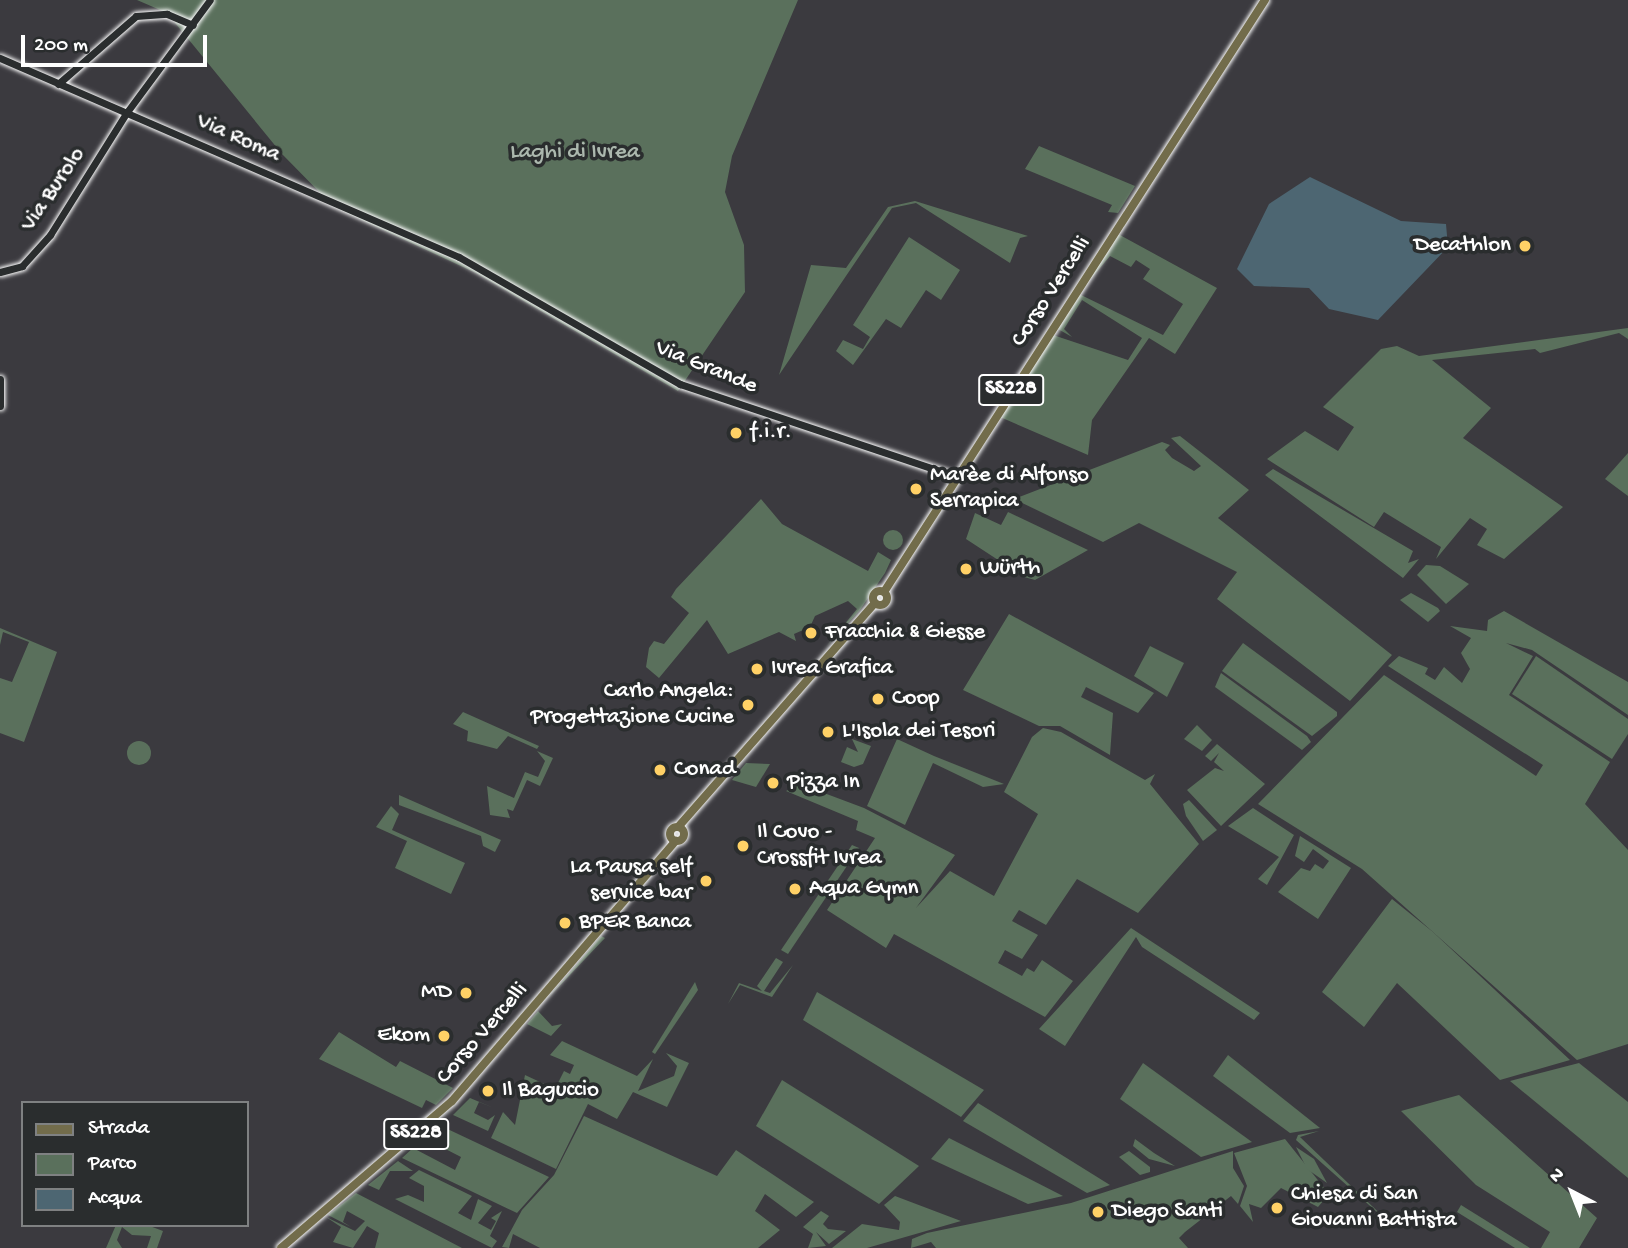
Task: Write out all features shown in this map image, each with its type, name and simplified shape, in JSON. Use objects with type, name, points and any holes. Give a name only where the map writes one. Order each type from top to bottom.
[{"type":"main road","name":"Corso Vercelli","points":[[281,1248],[452,1101],[875,603],[887,602],[884,592],[955,476],[1265,0]]},
{"type":"street","name":"Via Burolo","points":[[0,272],[22,266],[50,235],[127,112],[210,0]]},
{"type":"street","points":[[58,84],[136,16],[167,14],[193,25]]},
{"type":"street","name":"Via Roma","points":[[0,58],[459,257]]},
{"type":"street","name":"Via Grande","points":[[459,257],[680,384],[955,476]]},
{"type":"street","points":[[0,379],[0,406]]},
{"type":"green space","name":"Laghi di Ivrea","points":[[137,0],[798,0],[732,156],[725,192],[744,245],[745,292],[678,391],[476,273],[334,207],[282,154],[167,13]]},
{"type":"green space","points":[[1039,146],[1135,186],[1118,213],[1108,212],[1112,205],[1025,169]]},
{"type":"green space","points":[[915,201],[1028,236],[1020,238],[1010,263],[916,203],[892,208],[779,375],[811,265],[846,268],[888,207]]},
{"type":"green space","points":[[1118,234],[1217,288],[1175,354],[1149,338],[1092,420],[1088,455],[1000,417],[1053,335],[1128,360],[1142,338],[1082,300],[1064,329],[1072,337],[1058,329],[1079,294],[1163,335],[1183,304],[1143,279],[1150,269],[1136,260],[1131,267],[1110,256],[1084,287]]},
{"type":"green space","points":[[909,237],[960,270],[941,300],[926,290],[901,328],[886,319],[853,365],[836,351],[843,340],[863,349],[870,337],[853,325]]},
{"type":"green space","points":[[1628,328],[1628,339],[1619,333],[1540,353],[1535,349],[1432,360],[1491,408],[1463,438],[1563,507],[1504,559],[1477,545],[1487,529],[1470,518],[1436,559],[1441,547],[1384,512],[1374,527],[1267,459],[1305,431],[1338,451],[1354,427],[1323,407],[1381,349],[1397,346],[1419,356]]},
{"type":"green space","points":[[1180,436],[1249,490],[1218,518],[1392,655],[1350,701],[1217,599],[1237,572],[1139,523],[1103,542],[1014,499],[1162,442],[1170,445],[1165,450],[1172,458],[1194,471],[1201,466],[1171,438]]},
{"type":"green space","points":[[1628,453],[1628,496],[1605,479]]},
{"type":"green space","points":[[1273,469],[1413,551],[1408,563],[1419,559],[1403,578],[1265,475]]},
{"type":"green space","points":[[761,499],[782,524],[868,571],[878,552],[891,560],[885,573],[860,610],[826,647],[857,609],[848,601],[815,616],[810,627],[794,634],[796,641],[779,632],[728,654],[707,620],[659,678],[646,667],[649,648],[654,641],[664,644],[689,613],[671,597]]},
{"type":"green space","points":[[1008,512],[1088,550],[1035,580],[1024,577],[966,539],[975,513],[1001,525]]},
{"type":"green space","points":[[893,530],[900,533],[903,540],[900,547],[893,550],[886,547],[883,540],[886,533]]},
{"type":"green space","points":[[1426,565],[1440,566],[1469,584],[1446,604],[1417,575]]},
{"type":"green space","points":[[1411,593],[1440,611],[1428,622],[1400,600]]},
{"type":"green space","points":[[1504,611],[1628,682],[1628,715],[1532,650],[1506,643],[1533,656],[1509,695],[1610,762],[1585,804],[1628,850],[1628,1044],[1577,1060],[1362,869],[1258,804],[1384,675],[1536,776],[1543,765],[1388,666],[1399,656],[1428,668],[1425,674],[1435,680],[1444,667],[1462,683],[1470,669],[1461,653],[1471,638],[1450,626],[1487,631],[1488,620]]},
{"type":"green space","points":[[1009,614],[1154,693],[1138,713],[1086,687],[1081,697],[1113,713],[1110,755],[1060,726],[1039,726],[963,690]]},
{"type":"green space","points":[[0,628],[57,652],[24,742],[0,733],[0,678],[12,682],[29,642],[3,632],[0,645]]},
{"type":"green space","points":[[1243,643],[1337,712],[1337,716],[1312,736],[1222,671]]},
{"type":"green space","points":[[1150,646],[1184,663],[1167,697],[1134,676]]},
{"type":"green space","points":[[1536,656],[1628,719],[1628,734],[1612,759],[1512,694]]},
{"type":"green space","points":[[1221,673],[1307,736],[1311,742],[1302,750],[1215,687]]},
{"type":"green space","points":[[463,712],[539,746],[537,749],[508,736],[497,749],[467,741],[468,731],[453,724]]},
{"type":"green space","points":[[1197,725],[1212,740],[1202,751],[1184,739]]},
{"type":"green space","points":[[1043,728],[1061,732],[1145,780],[1155,774],[1150,784],[1199,844],[1138,913],[1077,879],[1046,925],[1019,910],[1012,921],[1038,935],[1022,959],[1005,950],[998,963],[1022,976],[1027,968],[1034,972],[1042,960],[1073,981],[1045,1017],[894,934],[886,948],[827,910],[875,838],[856,830],[858,821],[786,791],[800,784],[864,808],[955,855],[916,908],[950,871],[994,896],[1038,814],[1004,792],[1032,737]]},
{"type":"green space","points":[[852,739],[871,746],[863,764],[854,767],[841,762],[847,747],[858,752]]},
{"type":"green space","points":[[897,739],[1004,784],[983,787],[933,763],[905,825],[867,806]]},
{"type":"green space","points":[[139,741],[147,745],[151,753],[147,761],[139,765],[131,761],[127,753],[131,745]]},
{"type":"green space","points":[[1217,744],[1265,784],[1221,826],[1187,790],[1215,768],[1224,771],[1214,762],[1219,753],[1211,761],[1205,756]]},
{"type":"green space","points":[[537,751],[553,758],[540,786],[527,780],[513,811],[507,809],[510,818],[490,815],[487,786],[514,798],[525,772],[538,777],[545,761]]},
{"type":"green space","points":[[746,763],[770,764],[756,787],[732,780]]},
{"type":"green space","points":[[399,795],[501,840],[495,852],[483,846],[481,836],[399,805]]},
{"type":"green space","points":[[1189,800],[1217,830],[1203,841],[1186,816],[1183,804]]},
{"type":"green space","points":[[391,806],[399,814],[392,830],[465,863],[451,894],[395,868],[407,841],[376,827]]},
{"type":"green space","points":[[1253,808],[1294,835],[1267,885],[1258,879],[1279,857],[1228,826]]},
{"type":"green space","points":[[1300,836],[1351,868],[1318,919],[1278,892],[1301,868],[1310,871],[1315,864],[1323,869],[1329,861],[1313,849],[1304,862],[1295,856]]},
{"type":"green space","points":[[852,845],[859,848],[788,954],[781,950]]},
{"type":"green space","points":[[1392,899],[1433,932],[1570,1060],[1500,1080],[1397,983],[1364,1027],[1322,992]]},
{"type":"green space","points":[[1131,928],[1260,1013],[1254,1020],[1142,947],[1136,937],[1065,1046],[1039,1029]]},
{"type":"green space","points":[[601,936],[605,938],[547,999]]},
{"type":"green space","points":[[776,958],[783,962],[764,991],[770,993],[793,965],[772,997],[740,985],[728,1004],[739,983],[762,991],[757,986]]},
{"type":"green space","points":[[695,982],[698,990],[655,1054],[652,1052]]},
{"type":"green space","points":[[817,992],[984,1090],[961,1117],[803,1020]]},
{"type":"green space","points":[[538,1011],[552,1026],[562,1024],[551,1036],[527,1024]]},
{"type":"green space","points":[[339,1032],[396,1067],[400,1061],[453,1088],[436,1105],[426,1100],[422,1108],[319,1059]]},
{"type":"green space","points":[[562,1041],[637,1076],[653,1059],[638,1091],[674,1076],[677,1066],[666,1053],[689,1063],[667,1107],[633,1092],[617,1119],[588,1104],[556,1169],[491,1138],[503,1112],[515,1125],[525,1075],[555,1089],[564,1071],[570,1074],[574,1065],[550,1055]]},
{"type":"green space","points":[[1228,1055],[1320,1128],[1290,1133],[1213,1076]]},
{"type":"green space","points":[[1143,1063],[1252,1142],[1201,1157],[1120,1099]]},
{"type":"green space","points":[[1579,1063],[1628,1102],[1628,1178],[1510,1081]]},
{"type":"green space","points":[[782,1080],[919,1166],[879,1204],[756,1126]]},
{"type":"green space","points":[[1459,1095],[1597,1218],[1579,1248],[1541,1248],[1550,1232],[1476,1185],[1401,1111]]},
{"type":"green space","points":[[470,1098],[494,1108],[479,1102],[474,1113],[488,1120],[495,1115],[488,1131],[453,1115]]},
{"type":"green space","points":[[978,1103],[1110,1185],[1087,1193],[963,1121]]},
{"type":"green space","points":[[584,1116],[717,1176],[736,1150],[814,1202],[796,1217],[765,1194],[755,1211],[780,1230],[758,1248],[540,1248],[513,1234],[509,1248],[502,1247],[522,1210],[554,1175]]},
{"type":"green space","points":[[439,1125],[549,1177],[517,1213],[402,1158],[413,1148],[455,1170],[461,1157],[424,1138]]},
{"type":"green space","points":[[1319,1131],[1300,1137],[1396,1229],[1296,1140],[1298,1135]]},
{"type":"green space","points":[[949,1138],[1063,1196],[1028,1204],[931,1159]]},
{"type":"green space","points":[[1135,1139],[1175,1166],[1149,1159],[1133,1146]]},
{"type":"green space","points":[[1285,1139],[1329,1194],[1318,1207],[1281,1188],[1261,1208],[1249,1204],[1253,1222],[1240,1206],[1247,1186],[1234,1153]]},
{"type":"green space","points":[[1296,1147],[1314,1159],[1327,1183],[1307,1169]]},
{"type":"green space","points":[[1129,1151],[1150,1167],[1150,1172],[1140,1175],[1119,1157]]},
{"type":"green space","name":"Diego Santi","points":[[1233,1151],[1233,1168],[1244,1186],[1238,1204],[1231,1196],[1185,1232],[1179,1238],[1188,1248],[936,1248],[931,1242],[911,1248],[912,1239],[927,1233],[1071,1203]]},
{"type":"green space","points":[[398,1161],[413,1171],[390,1171],[379,1190],[368,1185]]},
{"type":"green space","points":[[419,1170],[472,1196],[458,1213],[471,1220],[478,1199],[492,1206],[478,1223],[491,1230],[496,1221],[491,1218],[502,1211],[490,1236],[497,1241],[492,1248],[395,1199],[408,1195],[424,1202],[424,1186],[409,1178]]},
{"type":"green space","points":[[356,1193],[462,1248],[375,1248],[379,1233],[367,1226],[353,1248],[333,1242],[341,1227],[326,1217],[355,1231],[365,1221],[347,1211],[343,1222],[351,1227],[328,1215]]},
{"type":"green space","points":[[895,1196],[961,1221],[867,1248],[832,1248],[862,1224],[899,1230],[900,1222],[884,1205]]},
{"type":"green space","points":[[1461,1205],[1530,1248],[1515,1248],[1457,1212]]},
{"type":"green space","points":[[821,1211],[829,1216],[823,1224],[828,1229],[846,1231],[829,1244],[816,1232],[826,1246],[808,1248],[813,1234],[803,1227]]},
{"type":"green space","points":[[115,1227],[122,1227],[117,1240],[122,1248],[106,1248]]},
{"type":"green space","points":[[122,1227],[152,1227],[163,1231],[157,1248],[147,1248],[151,1236],[132,1235]]},
{"type":"water","points":[[1310,177],[1401,221],[1446,224],[1448,247],[1378,320],[1329,309],[1309,288],[1254,286],[1237,269],[1269,204]]},
{"type":"place","name":"Decathlon","points":[[1525,246]]},
{"type":"place","name":"f.i.r.","points":[[736,433]]},
{"type":"place","name":"Marèe di Alfonso Serrapica","points":[[916,489]]},
{"type":"place","name":"Würth","points":[[966,569]]},
{"type":"place","name":"Fracchia & Giesse","points":[[811,633]]},
{"type":"place","name":"Ivrea Grafica","points":[[757,669]]},
{"type":"place","name":"Coop","points":[[878,699]]},
{"type":"place","name":"Carlo Angela: Progettazione Cucine","points":[[748,705]]},
{"type":"place","name":"L'Isola dei Tesori","points":[[828,732]]},
{"type":"place","name":"Conad","points":[[660,770]]},
{"type":"place","name":"Pizza In","points":[[773,783]]},
{"type":"place","name":"Il Covo - Crossfit Ivrea","points":[[743,846]]},
{"type":"place","name":"La Pausa self service bar","points":[[706,881]]},
{"type":"place","name":"Aqua Gymn","points":[[795,889]]},
{"type":"place","name":"BPER Banca","points":[[565,923]]},
{"type":"place","name":"MD","points":[[466,993]]},
{"type":"place","name":"Ekom","points":[[444,1036]]},
{"type":"place","name":"Il Baguccio","points":[[488,1091]]},
{"type":"place","name":"Chiesa di San Giovanni Battista","points":[[1277,1208]]},
{"type":"place","name":"Diego Santi","points":[[1098,1212]]}]
